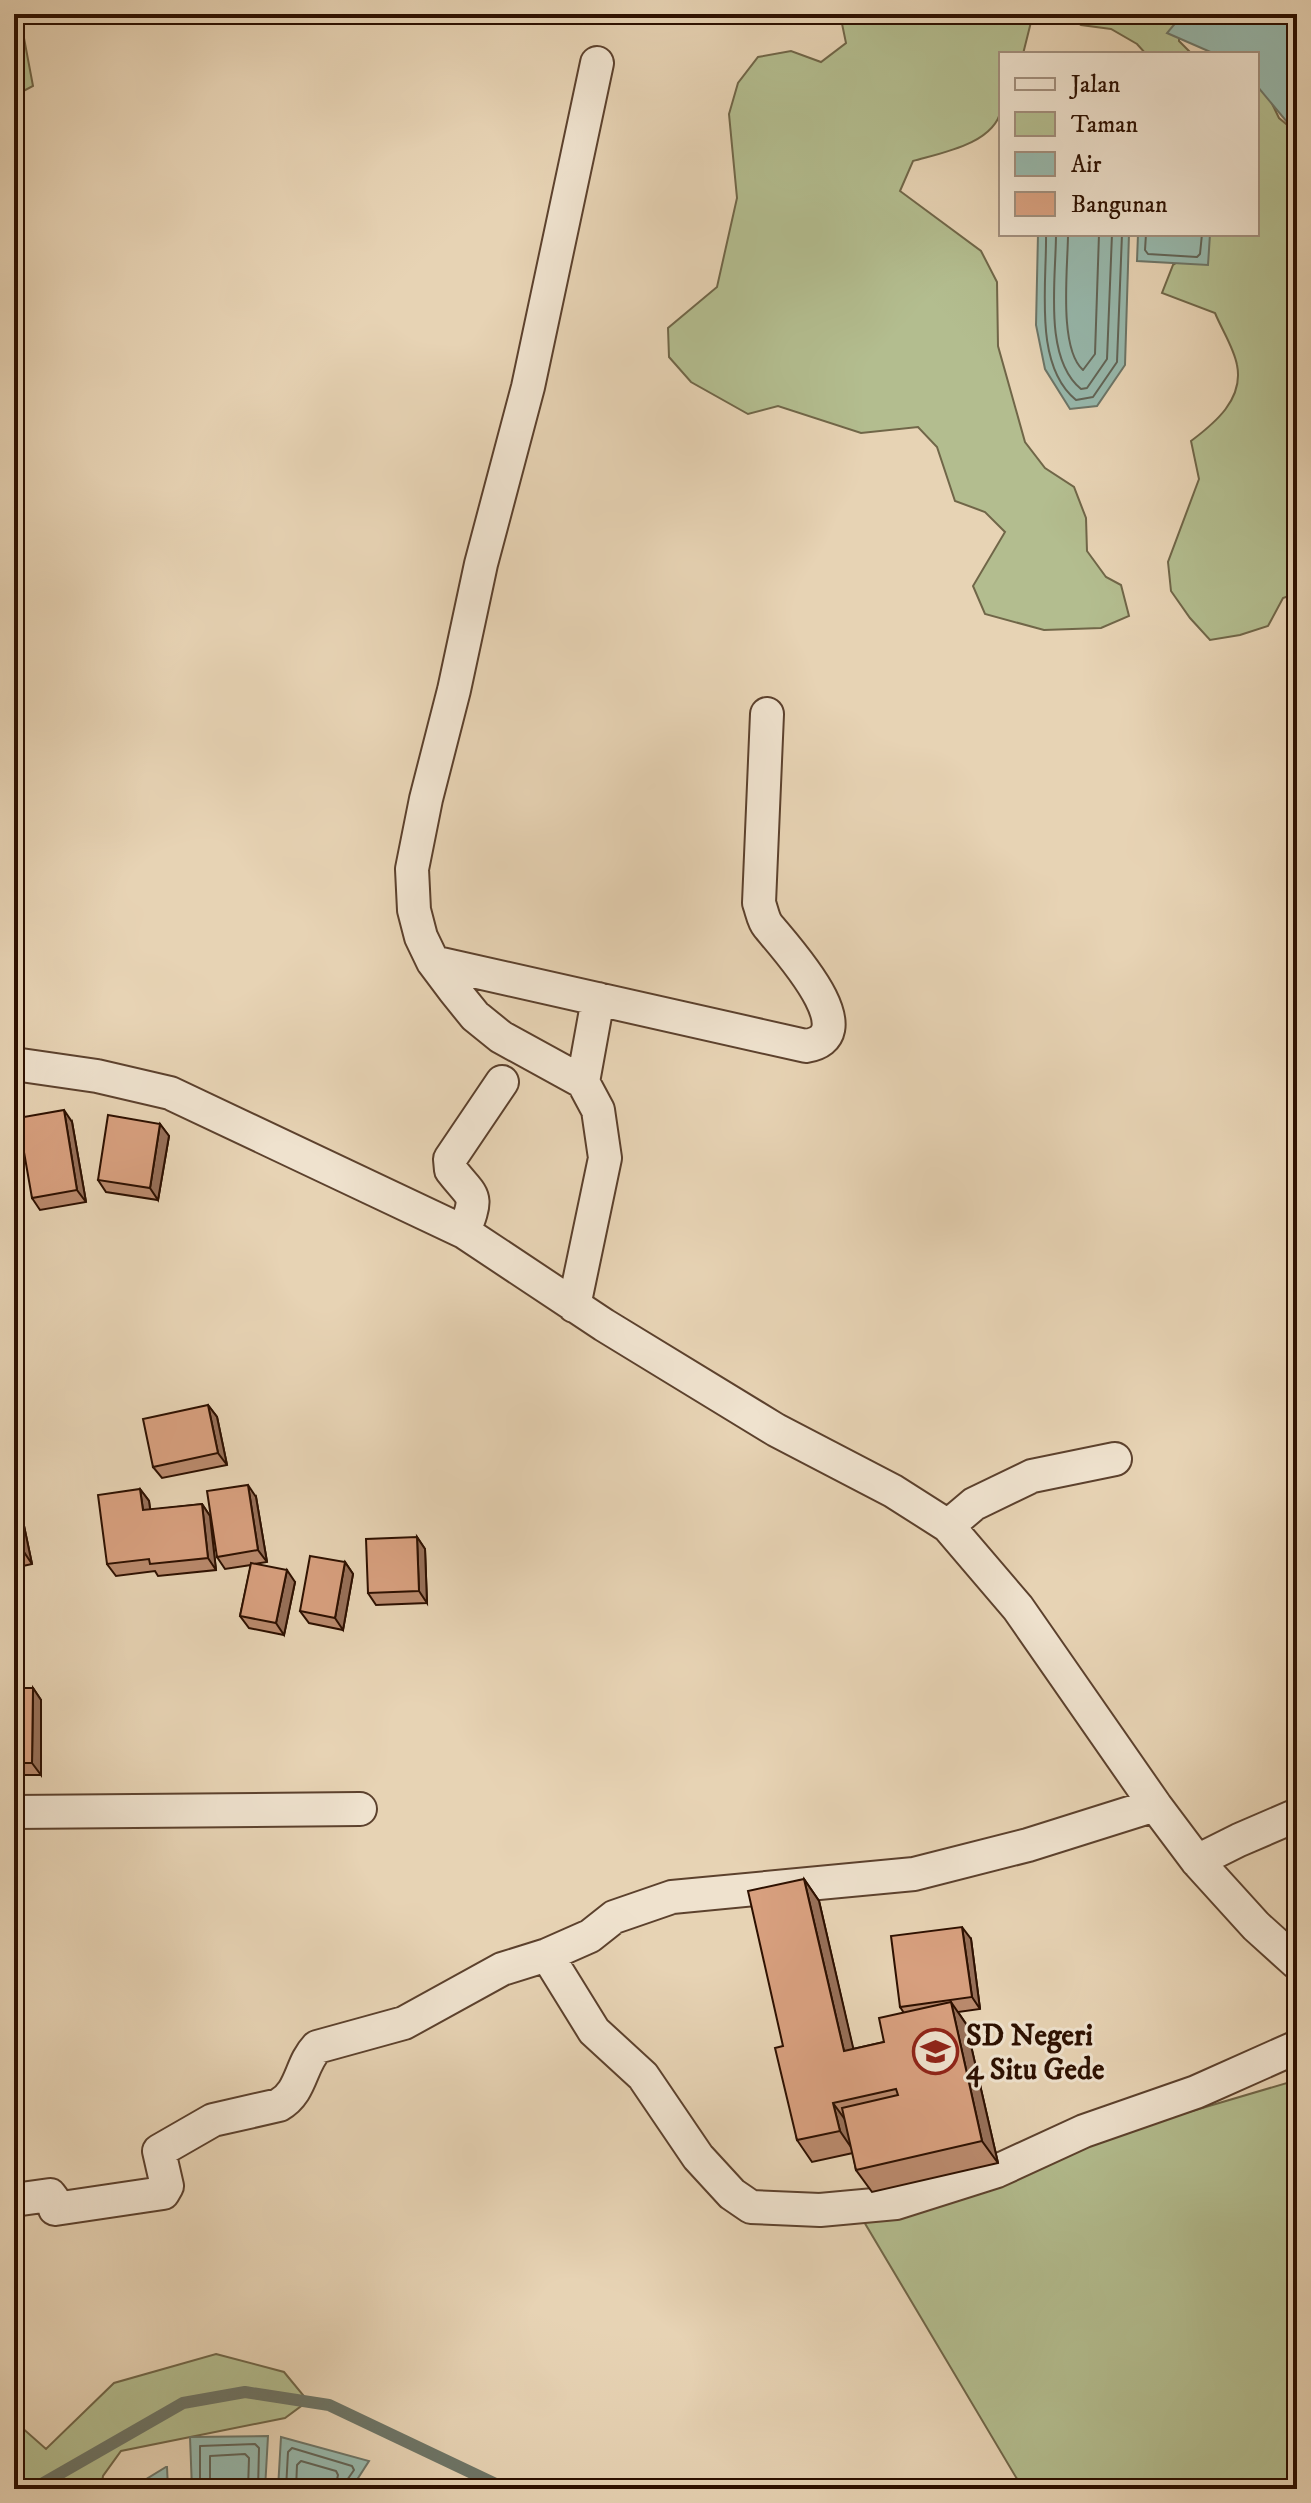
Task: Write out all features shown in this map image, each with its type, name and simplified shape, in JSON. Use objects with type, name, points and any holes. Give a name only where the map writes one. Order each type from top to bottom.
[{"type":"street","points":[[574,1306],[605,1158],[598,1110],[583,1082],[501,1037],[475,1016],[433,962],[421,937],[414,910],[412,869],[481,564],[528,387],[597,63]]},
{"type":"street","points":[[433,962],[806,1046],[823,1040],[828,1028],[828,1012],[796,958],[766,923],[759,903],[767,714]]},
{"type":"street","points":[[583,1082],[598,999]]},
{"type":"street","points":[[14,1064],[97,1076],[170,1093],[464,1232],[574,1306],[776,1430],[893,1491],[948,1526],[1018,1608],[1197,1861],[1256,1926],[1297,1963]]},
{"type":"street","points":[[464,1232],[474,1204],[473,1198],[451,1170],[450,1159],[502,1082]]},
{"type":"street","points":[[948,1526],[974,1504],[1032,1476],[1115,1459]]},
{"type":"street","points":[[14,2200],[50,2195],[55,2209],[163,2193],[167,2186],[159,2151],[213,2120],[279,2105],[287,2100],[294,2093],[311,2053],[317,2047],[404,2023],[502,1969],[547,1955],[590,1936],[614,1917],[672,1897],[914,1874],[1028,1845],[1155,1805]]},
{"type":"street","points":[[14,1812],[360,1809]]},
{"type":"street","points":[[1197,1861],[1276,1822],[1297,1815]]},
{"type":"street","points":[[547,1955],[594,2031],[643,2076],[698,2157],[732,2194],[751,2207],[820,2210],[896,2203],[997,2171],[1084,2131],[1196,2092],[1297,2047]]},
{"type":"green space","points":[[14,14],[21,22],[33,86],[14,96]]},
{"type":"green space","points":[[840,14],[1033,14],[1024,52],[999,52],[999,115],[996,122],[988,131],[965,145],[913,161],[900,191],[981,251],[997,282],[998,346],[1025,442],[1045,468],[1074,487],[1086,518],[1087,551],[1106,577],[1121,585],[1129,616],[1101,628],[1044,630],[985,614],[973,586],[1005,532],[985,512],[955,501],[937,447],[918,427],[861,433],[778,406],[748,414],[691,382],[669,357],[668,328],[717,287],[737,198],[729,114],[738,83],[758,57],[791,51],[821,62],[846,43]]},
{"type":"green space","points":[[1066,14],[1179,14],[1179,41],[1190,52],[1144,52],[1137,44],[1111,29],[1081,25]]},
{"type":"green space","points":[[1259,87],[1265,89],[1279,118],[1297,133],[1297,593],[1283,598],[1268,626],[1210,640],[1171,591],[1168,562],[1199,479],[1191,441],[1226,409],[1238,377],[1231,346],[1215,313],[1162,293],[1173,265],[1200,247],[1202,236],[1259,236]]},
{"type":"green space","points":[[1297,2080],[1297,2489],[1023,2489],[857,2210]]},
{"type":"green space","points":[[216,2354],[284,2372],[308,2401],[285,2418],[121,2451],[103,2476],[101,2489],[14,2489],[14,2409],[20,2426],[46,2449],[114,2383]]},
{"type":"water","points":[[1179,14],[1297,14],[1297,134],[1259,88],[1259,52],[1210,52],[1167,33]]},
{"type":"water","points":[[1038,236],[1129,236],[1125,365],[1097,406],[1070,409],[1045,369],[1036,325]]},
{"type":"water","points":[[1138,236],[1210,236],[1208,265],[1137,261]]},
{"type":"water","points":[[268,2436],[265,2489],[192,2489],[190,2437]]},
{"type":"water","points":[[281,2437],[369,2461],[351,2489],[278,2489]]},
{"type":"water","points":[[166,2467],[168,2489],[130,2489]]},
{"type":"building","points":[[64,1110],[77,1190],[32,1198],[18,1118]]},
{"type":"building","points":[[108,1115],[160,1124],[150,1188],[98,1180]]},
{"type":"building","points":[[208,1405],[218,1453],[153,1467],[143,1419]]},
{"type":"building","points":[[248,1485],[258,1550],[217,1557],[207,1491]]},
{"type":"building","points":[[140,1489],[143,1510],[202,1504],[208,1558],[150,1564],[149,1559],[107,1564],[98,1495]]},
{"type":"building","points":[[14,1506],[24,1552],[14,1555]]},
{"type":"building","points":[[417,1537],[419,1591],[368,1593],[366,1539]]},
{"type":"building","points":[[310,1556],[345,1562],[335,1618],[300,1611]]},
{"type":"building","points":[[251,1563],[287,1570],[276,1623],[240,1616]]},
{"type":"building","points":[[14,1688],[33,1688],[32,1763],[14,1763]]},
{"type":"building","name":"SD Negeri 4 Situ Gede","points":[[804,1879],[844,2051],[884,2042],[879,2018],[951,2002],[982,2141],[856,2170],[842,2108],[898,2095],[896,2089],[833,2103],[840,2131],[797,2140],[775,2048],[783,2046],[748,1891]]},
{"type":"building","points":[[962,1927],[972,1997],[900,2007],[891,1936]]},
{"type":"waterway","points":[[17,2489],[40,2485],[183,2403],[245,2392],[329,2405],[506,2489]]},
{"type":"waterway","points":[[252,2484],[294,2485]]},
{"type":"place","name":"SD Negeri 4 Situ Gede","points":[[935,2052]]}]
